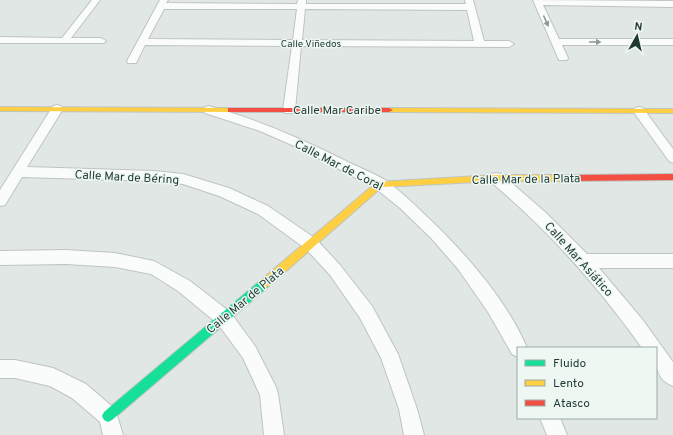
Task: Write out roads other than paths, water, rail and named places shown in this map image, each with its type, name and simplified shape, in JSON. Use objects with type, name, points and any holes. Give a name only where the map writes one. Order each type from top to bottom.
[{"type":"street","points":[[65,40],[96,0]]},
{"type":"street","points":[[563,58],[537,1],[673,1]]},
{"type":"street","points":[[132,61],[163,3],[470,4],[480,44]]},
{"type":"street","points":[[289,110],[302,3]]},
{"type":"street","points":[[0,40],[101,40]]},
{"type":"street","name":"Calle Viñedos","points":[[142,42],[509,44]]},
{"type":"street","points":[[556,42],[673,42]]},
{"type":"street","name":"Calle Mar Caribe","points":[[0,109],[673,111]]},
{"type":"street","points":[[0,201],[57,109]]},
{"type":"street","name":"Calle Mar de Coral","points":[[209,110],[264,128],[305,146],[380,184],[405,204],[436,234],[463,264],[494,306],[517,347]]},
{"type":"street","points":[[640,111],[673,158]]},
{"type":"street","name":"Calle Mar de Béring","points":[[18,172],[154,176],[183,179],[224,192],[263,210],[311,244],[335,270],[366,312],[385,347],[408,409],[414,435]]},
{"type":"street","name":"Calle Mar de la Plata","points":[[380,184],[496,178],[673,177]]},
{"type":"street","name":"Calle Mar Asiático","points":[[496,178],[543,218],[584,261],[627,312],[651,347]]},
{"type":"street","name":"Calle Mar de Plata","points":[[108,416],[380,184]]},
{"type":"street","points":[[0,258],[66,257],[114,260],[154,268],[184,286],[224,318],[249,352],[269,394],[274,435]]},
{"type":"street","points":[[584,261],[673,261]]},
{"type":"street","points":[[657,354],[673,377]]},
{"type":"street","points":[[0,369],[15,369],[53,377],[79,391],[108,416],[113,435]]},
{"type":"street","points":[[550,419],[557,435]]}]
